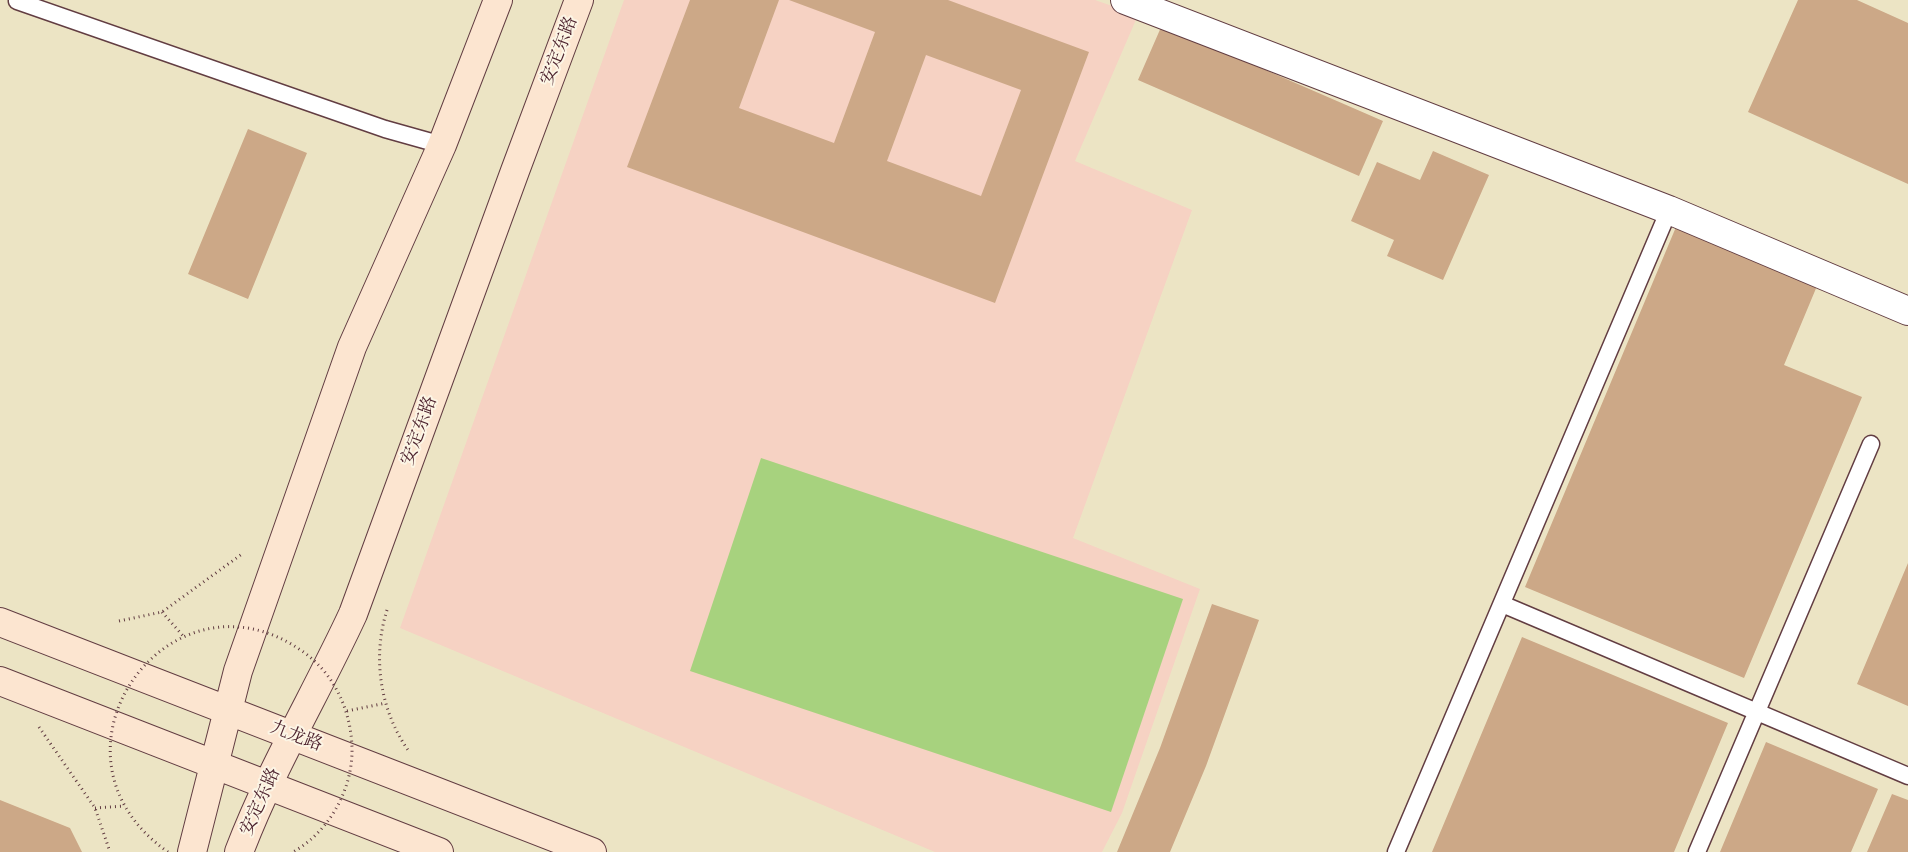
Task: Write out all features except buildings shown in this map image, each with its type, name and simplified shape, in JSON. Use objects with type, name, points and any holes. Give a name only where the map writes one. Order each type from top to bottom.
[{"type":"main road","points":[[192,852],[238,671],[352,347],[442,145],[498,0]]},
{"type":"main road","name":"安定东路","points":[[240,852],[256,808],[353,614],[579,0]]},
{"type":"main road","name":"九龙路","points":[[0,622],[592,852]]},
{"type":"main road","points":[[0,681],[439,852]]},
{"type":"street","points":[[1125,0],[1669,210],[1908,311]]},
{"type":"lane","points":[[17,1],[385,129],[442,145]]},
{"type":"lane","points":[[1396,852],[1669,210]]},
{"type":"lane","points":[[1697,852],[1870,444]]},
{"type":"lane","points":[[1502,604],[1908,776]]},
{"type":"path","points":[[119,621],[162,612],[242,554]]},
{"type":"path","points":[[388,606],[383,623],[380,649],[380,676],[393,723],[411,754]]},
{"type":"path","points":[[162,612],[184,637]]},
{"type":"path","points":[[168,852],[152,841],[137,825],[124,806],[116,786],[111,764],[110,742],[114,720],[118,706],[132,679],[147,662],[164,648],[184,637],[205,630],[227,627],[250,628],[292,643],[310,656],[326,672],[338,690],[347,711],[352,733],[352,755],[349,778],[341,799],[330,818],[316,835],[293,852]]},
{"type":"path","points":[[347,711],[386,702]]},
{"type":"path","points":[[38,726],[95,808],[110,852]]},
{"type":"path","points":[[95,808],[124,806]]},
{"type":"shaded area","points":[[624,0],[1095,0],[1138,15],[1075,161],[1192,210],[1073,538],[1200,589],[1122,813],[1102,852],[935,852],[400,628]]},
{"type":"green space","points":[[761,458],[1183,599],[1111,812],[690,671]]}]
